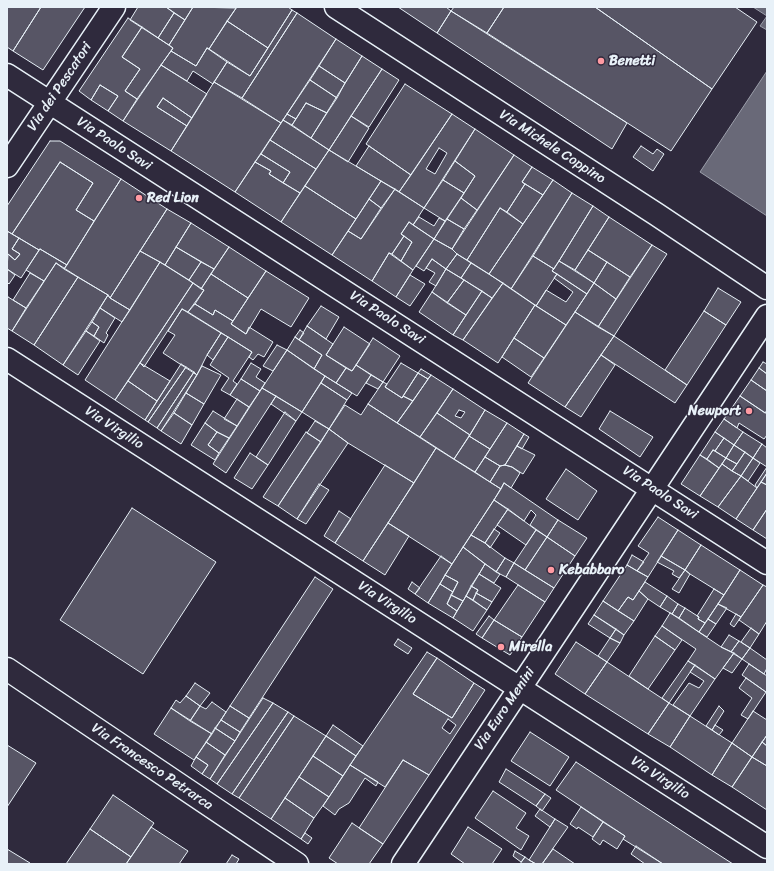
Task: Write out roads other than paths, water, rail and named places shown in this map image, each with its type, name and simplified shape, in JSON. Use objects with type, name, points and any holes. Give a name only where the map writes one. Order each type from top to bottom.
[{"type":"street","name":"Via dei Pescatori","points":[[7,166],[114,7]]},
{"type":"street","name":"Via Michele Coppino","points":[[336,7],[656,214],[767,288]]},
{"type":"street","name":"Via Paolo Savi","points":[[7,75],[767,563]]},
{"type":"street","name":"Via Euro Menini","points":[[403,864],[519,687],[767,316]]},
{"type":"street","name":"Via Virgilio","points":[[7,359],[767,847]]},
{"type":"street","name":"Via Francesco Petrarca","points":[[7,669],[297,864]]},
{"type":"water","points":[[753,7],[767,7],[767,16]]},
{"type":"water","points":[[767,16],[767,30],[760,26]]},
{"type":"water","points":[[767,71],[767,216],[700,172]]},
{"type":"place","name":"Benetti","points":[[601,61]]},
{"type":"place","name":"Red Lion","points":[[139,198]]},
{"type":"place","name":"Newport","points":[[749,411]]},
{"type":"place","name":"Kebabbaro","points":[[551,570]]},
{"type":"place","name":"Mirella","points":[[501,647]]}]
